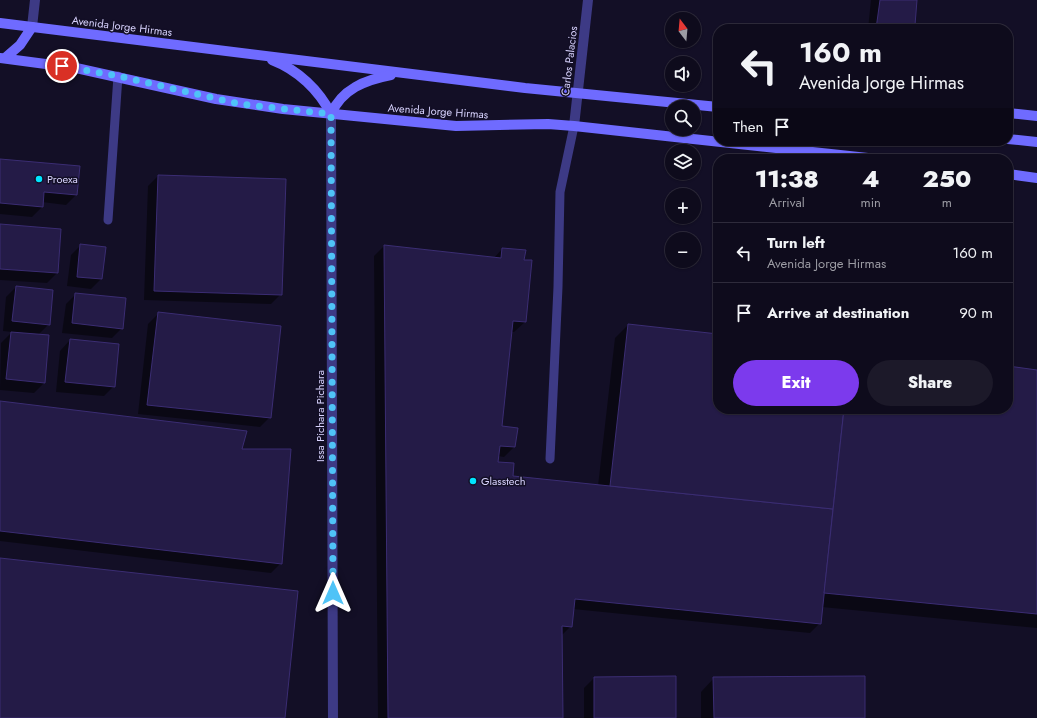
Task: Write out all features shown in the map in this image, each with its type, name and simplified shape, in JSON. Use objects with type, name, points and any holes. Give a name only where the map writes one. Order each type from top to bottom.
[{"type":"street","points":[[2,58],[20,45],[32,27],[35,0]]},
{"type":"street","name":"Carlos Palacios","points":[[574,126],[588,0]]},
{"type":"street","name":"Avenida Jorge Hirmas","points":[[0,23],[577,94],[713,106]]},
{"type":"street","points":[[262,56],[289,68],[301,77],[318,94],[331,114],[340,97],[355,86],[381,76],[400,73]]},
{"type":"street","name":"Avenida Jorge Hirmas","points":[[2,58],[76,68],[118,76],[240,104],[456,126],[548,124],[713,141]]},
{"type":"street","name":"Issa Pichara Pichara","points":[[331,114],[333,718]]},
{"type":"street","points":[[1013,114],[1037,116]]},
{"type":"street","points":[[1013,140],[1037,142]]},
{"type":"street","name":"Avenida Jorge Hirmas","points":[[758,146],[831,154]]},
{"type":"street","points":[[1013,175],[1037,178]]},
{"type":"lane","points":[[108,220],[118,76]]},
{"type":"lane","points":[[550,459],[558,288],[560,192],[574,126]]},
{"type":"building","points":[[880,0],[917,0],[915,24],[877,24]]},
{"type":"building","name":"Proexa","points":[[0,159],[80,166],[77,195],[44,192],[43,207],[0,203]]},
{"type":"building","points":[[158,175],[286,179],[282,295],[154,291]]},
{"type":"building","points":[[0,224],[61,229],[58,273],[0,269]]},
{"type":"building","points":[[80,244],[106,247],[102,279],[77,277]]},
{"type":"building","name":"Glasstech","points":[[384,245],[501,258],[502,248],[526,250],[524,260],[532,260],[526,322],[513,321],[502,426],[518,428],[515,447],[500,446],[498,462],[514,463],[513,476],[833,509],[821,624],[575,599],[572,627],[562,626],[563,718],[388,718]]},
{"type":"building","points":[[16,286],[53,290],[50,325],[12,321]]},
{"type":"building","points":[[75,293],[126,298],[123,329],[72,323]]},
{"type":"building","points":[[158,312],[281,326],[271,418],[147,405]]},
{"type":"building","points":[[628,324],[713,333],[713,414],[843,414],[833,509],[610,486]]},
{"type":"building","points":[[11,332],[49,335],[45,383],[6,379]]},
{"type":"building","points":[[70,339],[119,344],[115,387],[65,382]]},
{"type":"building","points":[[1013,367],[1037,370],[1037,614],[824,593],[843,414],[1013,414]]},
{"type":"building","points":[[0,401],[247,431],[242,449],[291,449],[282,564],[0,531]]},
{"type":"building","points":[[0,558],[298,591],[285,718],[0,718]]},
{"type":"building","points":[[676,676],[676,718],[594,718],[594,677]]},
{"type":"building","points":[[865,676],[865,718],[714,718],[713,677]]},
{"type":"place","name":"Proexa","points":[[39,179]]},
{"type":"place","name":"Glasstech","points":[[473,481]]},
{"type":"route","points":[[62,66],[118,76],[240,104],[331,114],[333,593]]}]
